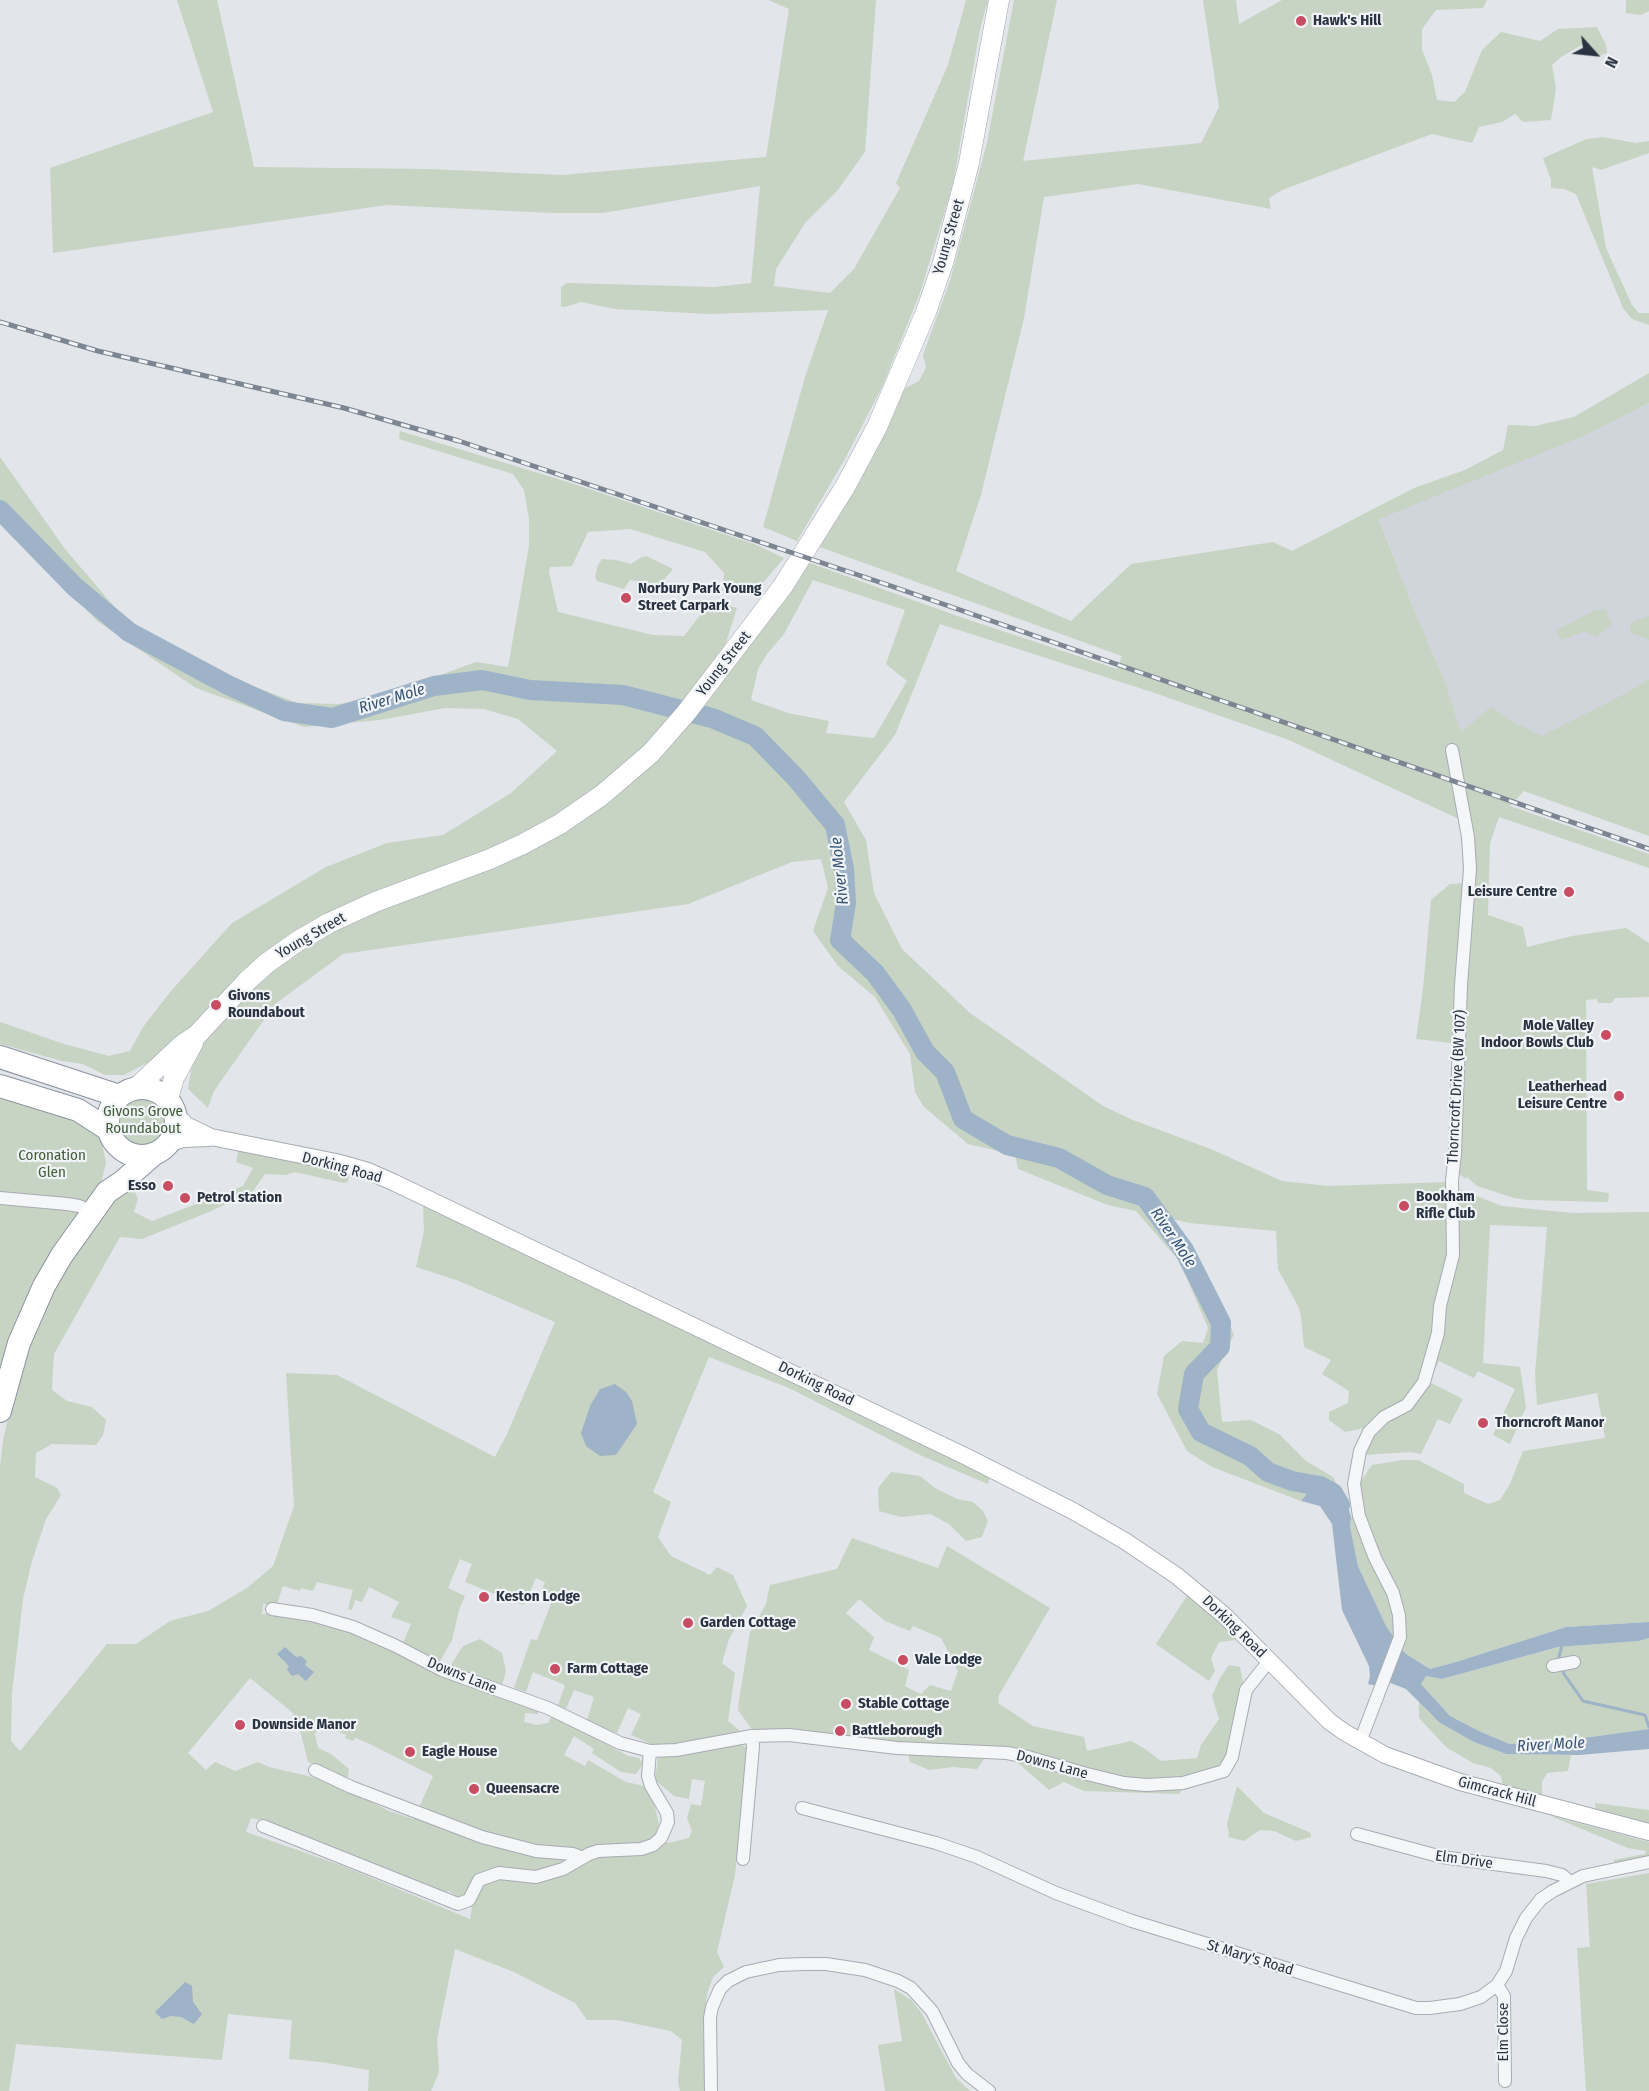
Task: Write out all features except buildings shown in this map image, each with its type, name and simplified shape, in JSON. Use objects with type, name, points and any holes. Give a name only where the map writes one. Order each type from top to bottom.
[{"type":"highway","points":[[0,1057],[128,1092],[148,1088],[159,1092],[172,1106],[176,1124],[174,1135],[160,1149],[107,1192],[91,1211],[62,1255],[32,1314],[14,1359],[0,1411]]},
{"type":"highway","points":[[0,1086],[78,1110],[112,1137],[124,1151],[135,1155],[160,1149]]},
{"type":"highway","points":[[107,1192],[113,1167],[109,1112],[128,1092]]},
{"type":"main road","name":"Young Street","points":[[128,1092],[182,1045],[197,1035],[267,963],[298,940],[375,902],[469,867],[523,844],[560,824],[602,795],[651,753],[686,713],[783,586],[845,487],[877,427],[926,312],[958,210],[999,0]]},
{"type":"main road","name":"Young Street","points":[[172,1106],[174,1078],[197,1035]]},
{"type":"main road","name":"Dorking Road","points":[[172,1106],[186,1125],[211,1137],[336,1162],[368,1171],[967,1457],[1073,1511],[1158,1562],[1205,1598],[1329,1721],[1360,1742]]},
{"type":"main road","name":"Dorking Road","points":[[160,1149],[183,1139],[211,1137]]},
{"type":"main road","name":"Gimcrack Hill","points":[[1360,1742],[1385,1755],[1433,1774],[1508,1796],[1643,1830]]},
{"type":"street","name":"Thorncroft Drive (BW 107)","points":[[1360,1742],[1400,1637],[1399,1615],[1393,1593],[1375,1558],[1359,1516],[1354,1484],[1360,1451],[1369,1432],[1384,1417],[1407,1405],[1424,1382],[1438,1333],[1440,1306],[1453,1255],[1452,1181],[1461,985],[1470,869],[1468,837],[1452,750]]},
{"type":"street","points":[[0,1198],[67,1204],[91,1211]]},
{"type":"street","name":"Downs Lane","points":[[272,1609],[312,1615],[353,1627],[442,1670],[548,1708],[620,1743],[650,1751],[685,1749],[752,1736],[789,1735],[897,1748],[1007,1753],[1124,1783],[1146,1785],[1183,1783],[1224,1771],[1229,1765],[1246,1690],[1269,1661]]},
{"type":"street","points":[[1553,1666],[1574,1662]]},
{"type":"street","points":[[743,1859],[753,1747],[752,1736]]},
{"type":"street","points":[[263,1826],[458,1904],[469,1900],[479,1880],[499,1873],[536,1877],[563,1869],[581,1857],[598,1851],[641,1849],[661,1839],[668,1822],[667,1813],[651,1786],[648,1776],[650,1751]]},
{"type":"street","points":[[315,1770],[367,1794],[482,1837],[536,1851],[573,1854],[581,1857]]},
{"type":"street","name":"St Mary's Road","points":[[802,1808],[936,1843],[977,1857],[1056,1893],[1124,1918],[1396,2003],[1423,2008],[1453,2006],[1481,1997],[1497,1985]]},
{"type":"street","name":"Elm Drive","points":[[1358,1834],[1442,1857],[1546,1871],[1562,1875],[1569,1881]]},
{"type":"street","points":[[1497,1985],[1506,1971],[1516,1938],[1526,1918],[1541,1899],[1569,1881],[1582,1876],[1649,1862]]},
{"type":"street","points":[[711,2091],[710,2018],[715,1997],[720,1989],[728,1981],[746,1972],[779,1965],[826,1964],[865,1970],[911,1988],[932,2011],[958,2063],[967,2074],[989,2091]]},
{"type":"street","name":"Elm Close","points":[[1497,1985],[1504,1995],[1505,2081]]},
{"type":"shaded area","points":[[1649,403],[1649,679],[1628,692],[1534,772],[1461,732],[1444,679],[1414,610],[1379,518],[1584,436]]},
{"type":"green space","points":[[177,0],[217,0],[254,167],[429,169],[562,175],[766,157],[789,9],[768,0],[876,0],[865,152],[837,191],[805,223],[776,269],[774,286],[830,293],[854,269],[900,188],[896,183],[948,65],[966,0],[988,0],[980,29],[953,184],[920,293],[883,385],[846,457],[797,541],[763,527],[805,377],[828,310],[709,314],[615,309],[581,302],[561,306],[561,287],[567,283],[714,287],[751,283],[760,186],[603,213],[552,213],[387,205],[53,253],[50,168],[213,112]]},
{"type":"green space","points":[[1014,0],[1057,0],[1023,161],[1201,143],[1219,107],[1203,0],[1236,0],[1239,24],[1282,0],[1487,0],[1483,8],[1436,10],[1422,29],[1422,50],[1432,75],[1437,100],[1454,102],[1465,92],[1482,50],[1501,32],[1540,41],[1558,29],[1597,27],[1606,45],[1607,53],[1598,56],[1585,43],[1552,65],[1556,88],[1551,120],[1523,122],[1515,114],[1502,122],[1479,127],[1472,143],[1432,134],[1282,190],[1269,198],[1271,209],[1138,184],[1044,197],[1024,318],[981,495],[956,571],[1071,621],[1131,564],[1273,542],[1292,551],[1414,488],[1465,470],[1503,450],[1508,425],[1535,426],[1574,417],[1649,373],[1649,403],[1584,436],[1379,519],[1414,610],[1444,679],[1461,732],[1491,707],[1513,722],[1542,736],[1649,679],[1649,836],[1524,791],[1510,806],[1649,854],[1649,868],[1499,817],[1490,843],[1488,915],[1523,927],[1527,947],[1572,936],[1626,928],[1649,943],[1649,997],[1615,998],[1612,1003],[1598,1003],[1597,999],[1586,1000],[1587,1190],[1609,1193],[1608,1202],[1514,1198],[1477,1186],[1467,1177],[1466,1179],[1459,1174],[1468,945],[1476,872],[1461,820],[1289,740],[1152,692],[940,624],[895,735],[844,802],[866,840],[874,893],[902,949],[970,1013],[1103,1106],[1133,1120],[1213,1150],[1282,1181],[1328,1186],[1449,1182],[1449,1194],[1461,1190],[1502,1206],[1573,1213],[1649,1212],[1649,1622],[1566,1627],[1430,1669],[1406,1654],[1386,1626],[1358,1566],[1350,1526],[1351,1517],[1362,1506],[1359,1484],[1372,1465],[1418,1460],[1464,1484],[1464,1493],[1488,1504],[1500,1500],[1510,1484],[1523,1451],[1605,1438],[1597,1393],[1537,1405],[1535,1374],[1547,1227],[1490,1225],[1483,1363],[1520,1367],[1526,1407],[1510,1444],[1493,1435],[1515,1389],[1478,1371],[1474,1378],[1439,1361],[1429,1382],[1463,1399],[1450,1424],[1438,1419],[1421,1454],[1410,1452],[1364,1455],[1379,1425],[1345,1432],[1329,1420],[1329,1412],[1348,1403],[1349,1391],[1322,1374],[1331,1360],[1304,1347],[1299,1308],[1278,1269],[1276,1231],[1190,1223],[1171,1219],[1191,1251],[1234,1334],[1217,1370],[1222,1422],[1251,1420],[1279,1434],[1306,1461],[1333,1477],[1338,1487],[1328,1486],[1309,1491],[1301,1501],[1212,1467],[1187,1451],[1157,1394],[1164,1356],[1182,1341],[1203,1343],[1208,1328],[1180,1262],[1136,1211],[1108,1205],[1018,1169],[1015,1155],[968,1144],[924,1107],[915,1092],[910,1054],[875,997],[838,966],[813,931],[828,888],[821,859],[792,862],[688,904],[343,954],[275,1004],[214,1091],[208,1108],[188,1089],[192,1065],[166,1058],[145,1064],[124,1075],[105,1075],[83,1064],[62,1061],[0,1044],[0,1022],[64,1044],[109,1056],[130,1051],[143,1027],[171,991],[232,923],[326,867],[387,843],[443,835],[511,793],[557,751],[518,719],[484,709],[445,708],[380,720],[304,727],[196,688],[97,621],[0,517],[0,457],[65,549],[118,611],[141,633],[214,672],[298,703],[338,704],[377,698],[476,662],[508,667],[529,546],[529,519],[524,490],[513,474],[399,439],[400,431],[571,483],[754,544],[784,558],[756,591],[738,595],[722,590],[724,573],[705,552],[630,529],[588,532],[572,566],[550,567],[549,572],[558,612],[653,635],[684,636],[711,601],[737,608],[723,652],[807,562],[963,618],[1117,669],[1122,656],[817,546],[892,416],[905,388],[919,381],[926,367],[923,355],[950,281],[987,143]],"holes":[[[813,580],[905,610],[886,664],[907,681],[874,738],[826,733],[829,721],[788,713],[751,700],[758,669],[784,634]]]},
{"type":"green space","points":[[1626,0],[1649,0],[1649,11],[1641,15],[1626,13]]},
{"type":"green space","points":[[1603,137],[1636,143],[1649,141],[1649,153],[1601,170],[1592,167],[1606,248],[1632,305],[1639,313],[1649,313],[1649,325],[1632,319],[1623,308],[1576,194],[1564,189],[1551,188],[1551,180],[1543,158],[1587,139]]},
{"type":"green space","points":[[646,556],[673,569],[663,581],[653,587],[643,591],[636,589],[637,581],[630,580],[624,589],[597,581],[595,577],[602,559],[631,564]]},
{"type":"green space","points":[[1605,609],[1612,625],[1596,637],[1585,631],[1561,640],[1556,631],[1595,610]]},
{"type":"green space","points":[[1649,616],[1649,640],[1631,633],[1630,623]]},
{"type":"green space","points":[[1465,883],[1451,1043],[1416,1039],[1431,900],[1450,884]]},
{"type":"green space","name":"Givons Grove Roundabout","points":[[143,1095],[153,1097],[161,1103],[167,1111],[169,1121],[167,1131],[161,1139],[153,1145],[143,1147],[133,1145],[125,1139],[119,1131],[117,1121],[119,1111],[125,1103],[133,1097]]},
{"type":"green space","name":"Coronation Glen","points":[[0,1096],[72,1115],[95,1132],[102,1143],[106,1163],[101,1183],[0,1387]]},
{"type":"green space","points":[[239,1148],[349,1173],[348,1182],[295,1172],[286,1175],[265,1174],[253,1191],[209,1212],[142,1239],[120,1237],[54,1354],[52,1390],[67,1401],[92,1407],[106,1420],[103,1435],[96,1445],[52,1444],[36,1453],[35,1477],[57,1488],[61,1495],[46,1519],[32,1561],[23,1599],[12,1693],[11,1741],[20,1751],[107,1644],[136,1644],[170,1621],[208,1611],[247,1588],[273,1566],[294,1506],[286,1373],[337,1375],[495,1457],[555,1322],[459,1281],[416,1267],[424,1232],[423,1204],[990,1477],[988,1484],[922,1456],[789,1388],[709,1357],[653,1492],[671,1502],[658,1537],[671,1556],[710,1575],[717,1567],[733,1575],[747,1606],[729,1639],[722,1663],[735,1673],[728,1721],[741,1732],[686,1745],[653,1745],[631,1735],[641,1714],[628,1708],[617,1733],[604,1729],[587,1720],[594,1697],[574,1690],[566,1709],[558,1705],[565,1685],[533,1672],[526,1692],[514,1688],[531,1639],[537,1640],[552,1601],[540,1595],[545,1582],[536,1578],[524,1605],[513,1601],[515,1595],[510,1593],[507,1599],[465,1582],[472,1564],[460,1559],[448,1588],[465,1596],[452,1640],[439,1663],[402,1645],[411,1624],[391,1617],[399,1602],[369,1587],[362,1602],[355,1600],[352,1610],[348,1609],[353,1590],[317,1582],[313,1591],[301,1588],[300,1591],[283,1586],[277,1604],[263,1604],[262,1614],[275,1614],[353,1629],[542,1709],[537,1714],[525,1713],[524,1722],[537,1725],[548,1723],[553,1714],[628,1756],[639,1758],[643,1764],[636,1774],[621,1772],[592,1753],[594,1749],[574,1736],[564,1755],[585,1766],[588,1760],[626,1782],[644,1786],[654,1803],[659,1824],[657,1833],[668,1843],[689,1838],[692,1831],[687,1818],[691,1804],[701,1806],[705,1781],[692,1779],[689,1799],[674,1796],[655,1780],[658,1758],[740,1743],[749,1750],[735,1875],[717,1952],[724,1967],[713,1977],[707,1994],[703,2030],[708,2091],[680,2091],[678,2082],[682,2040],[671,2031],[617,2020],[587,2020],[575,2003],[514,1972],[455,1949],[437,2039],[439,2072],[431,2091],[368,2091],[369,2070],[289,2059],[292,2020],[228,2014],[222,2060],[16,2044],[9,2091],[0,2091],[0,1468],[3,1440],[19,1373],[49,1298],[100,1207],[132,1186],[138,1198],[134,1212],[152,1221],[243,1186],[253,1168],[236,1162]],"holes":[[[250,1678],[293,1713],[308,1762],[348,1777],[349,1769],[331,1754],[318,1748],[315,1734],[321,1724],[346,1735],[345,1738],[353,1741],[355,1738],[368,1743],[433,1776],[414,1819],[389,1811],[329,1781],[269,1767],[258,1762],[235,1771],[215,1762],[206,1770],[188,1753]],[[251,1818],[267,1821],[442,1893],[449,1891],[472,1907],[470,1919],[343,1866],[246,1832]]]},
{"type":"green space","points":[[891,1472],[920,1476],[935,1488],[957,1499],[973,1502],[983,1511],[988,1521],[982,1537],[966,1541],[949,1524],[930,1514],[901,1517],[879,1511],[878,1488]]},
{"type":"green space","points":[[852,1538],[938,1568],[947,1546],[1050,1608],[999,1695],[998,1703],[1033,1726],[1084,1737],[1087,1751],[1131,1741],[1161,1761],[1197,1758],[1201,1745],[1219,1719],[1212,1696],[1220,1678],[1229,1665],[1240,1667],[1244,1687],[1226,1763],[1220,1769],[1192,1775],[1179,1794],[1084,1791],[1064,1782],[1049,1790],[1010,1756],[987,1755],[977,1769],[953,1767],[929,1770],[910,1762],[906,1745],[753,1731],[738,1710],[739,1700],[750,1632],[766,1604],[770,1585],[837,1569]],"holes":[[[859,1599],[885,1621],[910,1631],[913,1626],[941,1638],[958,1671],[951,1691],[930,1685],[921,1694],[905,1686],[909,1670],[869,1650],[874,1637],[846,1613]]]},
{"type":"green space","points":[[1188,1594],[1218,1619],[1236,1640],[1219,1642],[1211,1658],[1215,1671],[1209,1681],[1156,1644]]},
{"type":"green space","points":[[1649,1638],[1649,1729],[1554,1742],[1511,1744],[1450,1716],[1421,1684],[1426,1676],[1442,1679],[1558,1647],[1639,1641]]},
{"type":"green space","points":[[480,1639],[502,1653],[506,1671],[502,1685],[449,1668],[463,1646]]},
{"type":"green space","points":[[1419,1701],[1430,1714],[1474,1742],[1506,1754],[1571,1755],[1568,1771],[1547,1773],[1542,1782],[1542,1796],[1503,1787],[1501,1776],[1491,1768],[1473,1763],[1446,1747],[1419,1718]]},
{"type":"green space","points":[[1237,1786],[1264,1813],[1311,1833],[1311,1837],[1296,1841],[1274,1831],[1260,1830],[1244,1841],[1228,1837],[1227,1824]]},
{"type":"green space","points":[[1595,1803],[1649,1810],[1649,1825],[1596,1810]]},
{"type":"green space","points":[[1548,1815],[1649,1842],[1649,1858],[1617,1864],[1613,1860],[1645,1854],[1646,1851],[1628,1848]]},
{"type":"green space","points":[[1649,1873],[1649,2091],[1586,2091],[1577,1948],[1590,1947],[1586,1884]]},
{"type":"green space","points":[[894,1989],[911,2000],[921,2012],[956,2078],[970,2091],[885,2091],[878,2045],[902,2041]]},
{"type":"water","points":[[615,1384],[626,1392],[632,1401],[637,1424],[616,1455],[600,1456],[586,1446],[581,1433],[590,1406],[600,1389]]},
{"type":"water","points":[[1328,1486],[1338,1487],[1346,1498],[1358,1566],[1386,1626],[1396,1640],[1377,1686],[1368,1684],[1369,1666],[1342,1610],[1332,1524],[1320,1506],[1301,1501],[1309,1491]]},
{"type":"water","points":[[1649,1622],[1649,1638],[1639,1641],[1558,1647],[1442,1679],[1426,1676],[1421,1684],[1450,1716],[1510,1744],[1554,1742],[1649,1729],[1649,1749],[1579,1755],[1506,1754],[1474,1742],[1439,1722],[1406,1689],[1388,1682],[1401,1648],[1406,1654],[1430,1669],[1566,1627]]},
{"type":"water","points":[[285,1647],[296,1657],[301,1656],[307,1661],[305,1665],[314,1672],[306,1681],[298,1674],[292,1676],[287,1670],[289,1666],[277,1654]]},
{"type":"water","points":[[185,1982],[192,1986],[193,2002],[202,2014],[194,2024],[181,2017],[171,2016],[162,2019],[155,2012]]},
{"type":"waterway","name":"River Mole","points":[[0,510],[75,587],[129,632],[228,685],[284,711],[332,718],[434,686],[482,680],[530,690],[623,695],[712,718],[755,736],[796,778],[835,825],[844,869],[846,903],[840,940],[875,973],[902,1010],[925,1052],[945,1072],[963,1119],[1007,1145],[1059,1158],[1107,1185],[1145,1197],[1184,1250],[1221,1323],[1220,1347],[1194,1374],[1188,1409],[1201,1432],[1250,1456],[1268,1472],[1292,1481],[1320,1486],[1333,1493],[1340,1505]]},
{"type":"waterway","points":[[1561,1662],[1559,1657],[1562,1645]]},
{"type":"waterway","points":[[1562,1668],[1583,1701],[1645,1715],[1649,1727]]},
{"type":"railway","points":[[0,322],[98,351],[344,408],[459,441],[891,586],[1649,849]]},
{"type":"place","name":"Hawk's Hill","points":[[1301,21]]},
{"type":"place","name":"Norbury Park Young Street Carpark","points":[[626,598]]},
{"type":"place","name":"Leisure Centre","points":[[1569,892]]},
{"type":"place","name":"Givons Roundabout","points":[[216,1005]]},
{"type":"place","name":"Mole Valley Indoor Bowls Club","points":[[1606,1035]]},
{"type":"place","name":"Leatherhead Leisure Centre","points":[[1619,1096]]},
{"type":"place","name":"Esso","points":[[168,1186]]},
{"type":"place","name":"Petrol station","points":[[185,1198]]},
{"type":"place","name":"Bookham Rifle Club","points":[[1404,1206]]},
{"type":"place","name":"Thorncroft Manor","points":[[1483,1423]]},
{"type":"place","name":"Keston Lodge","points":[[484,1597]]},
{"type":"place","name":"Garden Cottage","points":[[688,1623]]},
{"type":"place","name":"Vale Lodge","points":[[903,1660]]},
{"type":"place","name":"Farm Cottage","points":[[555,1669]]},
{"type":"place","name":"Stable Cottage","points":[[846,1704]]},
{"type":"place","name":"Downside Manor","points":[[240,1725]]},
{"type":"place","name":"Battleborough","points":[[840,1731]]},
{"type":"place","name":"Eagle House","points":[[410,1752]]},
{"type":"place","name":"Queensacre","points":[[474,1789]]}]
